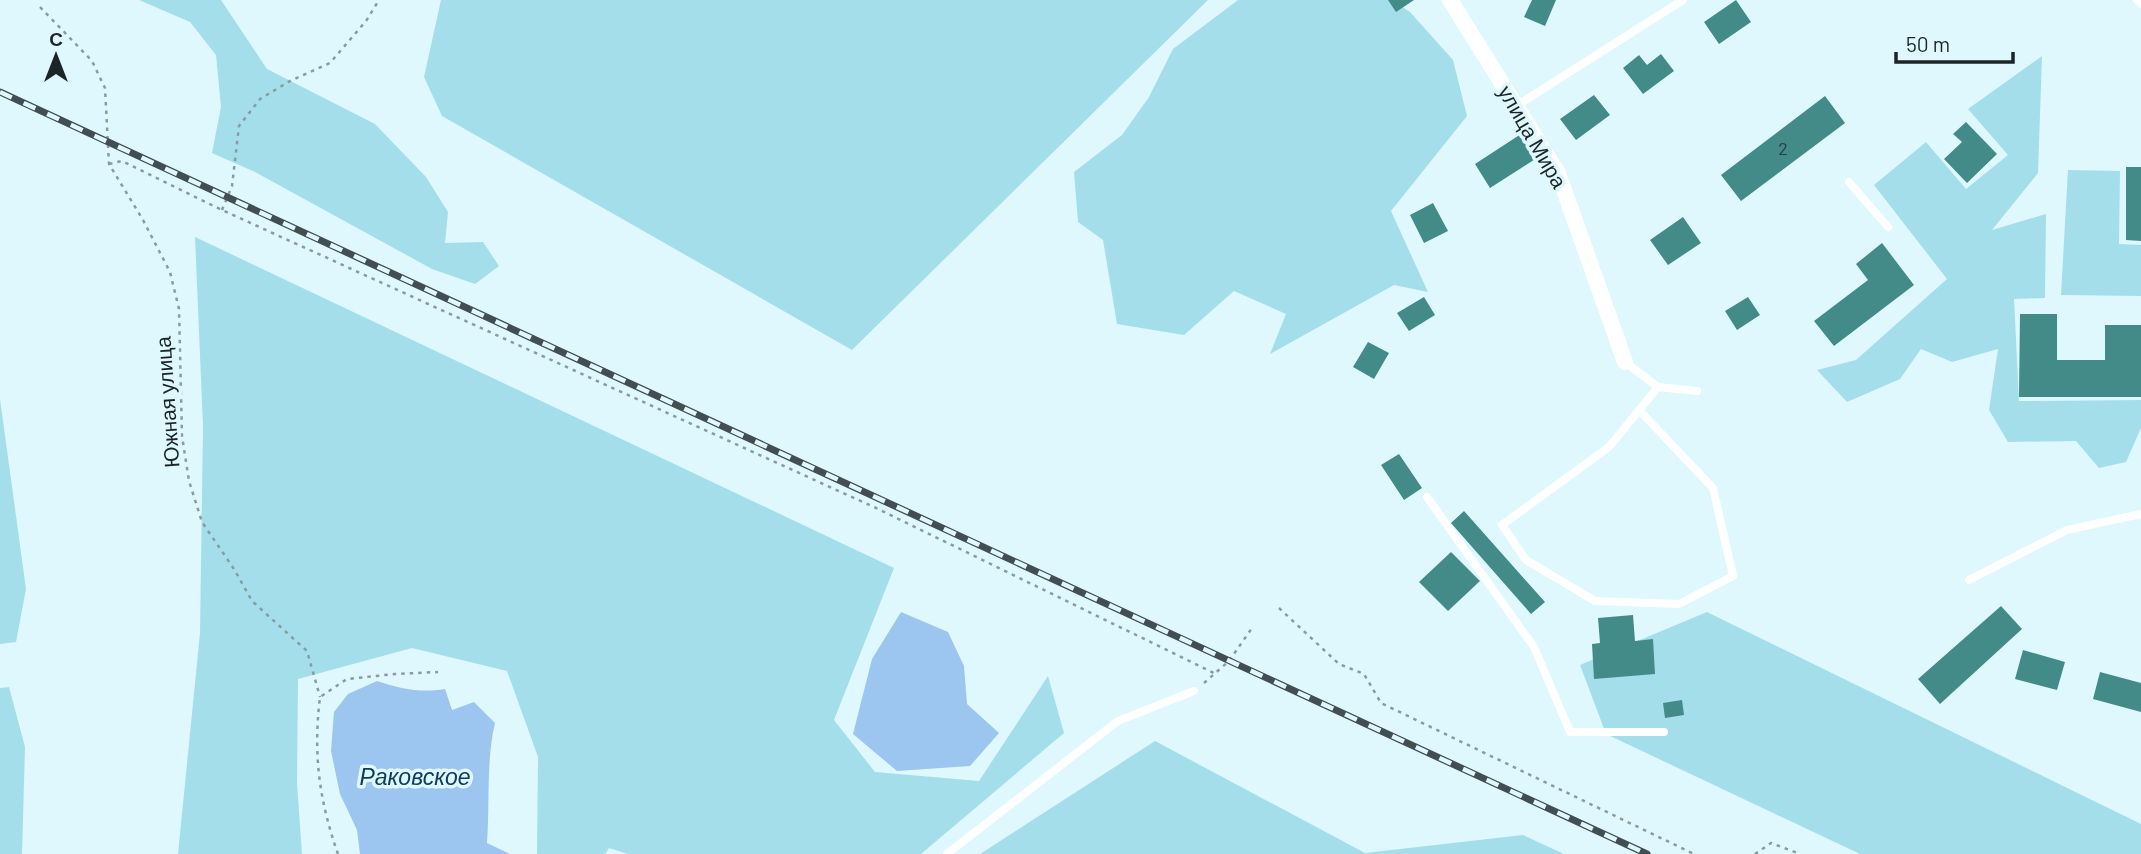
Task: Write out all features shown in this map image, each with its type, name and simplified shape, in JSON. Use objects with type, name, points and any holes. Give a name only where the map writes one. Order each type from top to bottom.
[{"type":"street","name":"улица Мира","points":[[1450,0],[1558,173],[1625,362]]},
{"type":"lane","points":[[1516,106],[1683,0]]},
{"type":"lane","points":[[2137,0],[2141,5]]},
{"type":"lane","points":[[1849,182],[1888,227]]},
{"type":"lane","points":[[1625,362],[1658,387],[1697,391]]},
{"type":"lane","points":[[1639,411],[1713,488],[1733,576],[1679,604],[1595,601],[1527,560],[1502,525],[1609,447],[1658,387]]},
{"type":"lane","points":[[1427,497],[1534,647],[1570,732],[1664,732]]},
{"type":"lane","points":[[1969,580],[2067,530],[2141,514]]},
{"type":"lane","points":[[947,854],[1118,721],[1194,691]]},
{"type":"path","points":[[222,210],[232,186],[239,126],[260,100],[290,81],[330,63],[366,21],[379,0]]},
{"type":"path","points":[[40,7],[92,61],[105,88],[109,164],[122,161],[222,210],[876,508],[1216,674]]},
{"type":"path","name":"Южная улица","points":[[109,164],[170,272],[179,309],[182,436],[189,481],[202,522],[252,601],[307,651],[320,697]]},
{"type":"path","points":[[1279,608],[1339,664],[1364,674],[1381,703],[1694,854]]},
{"type":"path","points":[[1194,691],[1216,674],[1252,628]]},
{"type":"path","points":[[338,854],[327,824],[318,776],[316,734],[320,697],[347,679],[438,672]]},
{"type":"path","points":[[1755,854],[1771,843],[1800,854]]},
{"type":"shaded area","points":[[139,0],[221,0],[267,69],[375,124],[426,177],[448,212],[445,243],[483,242],[499,266],[475,284],[432,269],[255,172],[212,153],[221,107],[216,55],[190,22]]},
{"type":"shaded area","points":[[441,0],[1208,0],[852,350],[442,116],[424,77]]},
{"type":"shaded area","points":[[1238,0],[1392,0],[1410,12],[1453,60],[1467,116],[1391,211],[1428,292],[1394,285],[1270,354],[1286,314],[1234,291],[1184,335],[1117,324],[1103,240],[1078,222],[1074,172],[1122,135],[1149,97],[1173,49]]},
{"type":"shaded area","points":[[2042,56],[2038,173],[1992,230],[2046,214],[2045,298],[2014,299],[2019,401],[2141,400],[2141,428],[2126,462],[2099,468],[2076,441],[2008,442],[1989,410],[1998,349],[1952,362],[1921,349],[1900,379],[1847,402],[1817,370],[1856,360],[1947,279],[1874,185],[1926,142],[1966,189],[2008,155],[1968,109]]},
{"type":"shaded area","points":[[2068,170],[2120,171],[2119,244],[2141,245],[2141,296],[2061,295]]},
{"type":"shaded area","points":[[195,237],[894,568],[834,720],[875,772],[979,781],[1048,676],[1064,733],[921,854],[628,854],[609,848],[605,854],[537,854],[538,757],[507,671],[412,648],[298,679],[297,783],[302,854],[178,854],[200,633],[203,426]]},
{"type":"shaded area","points":[[0,399],[26,589],[16,642],[0,644]]},
{"type":"shaded area","points":[[1707,612],[2141,824],[2141,854],[1860,854],[1606,734],[1580,665]]},
{"type":"shaded area","points":[[9,687],[25,747],[22,854],[0,854],[0,688]]},
{"type":"shaded area","points":[[1155,741],[1365,853],[1523,835],[1564,854],[980,854]]},
{"type":"water","points":[[901,612],[948,632],[964,666],[967,704],[999,733],[970,766],[897,771],[853,734],[872,659]]},
{"type":"water","name":"Раковское","points":[[377,681],[411,690],[445,689],[452,710],[474,702],[495,723],[489,767],[487,843],[510,854],[360,854],[357,830],[340,794],[331,751],[334,712],[348,694]]},
{"type":"building","points":[[1388,0],[1414,0],[1396,12]]},
{"type":"building","points":[[1532,0],[1556,0],[1545,26],[1524,17]]},
{"type":"building","points":[[1736,0],[1751,22],[1719,44],[1704,22]]},
{"type":"building","points":[[1661,54],[1674,71],[1643,94],[1623,68],[1639,55],[1647,65]]},
{"type":"building","points":[[1594,95],[1610,115],[1576,140],[1560,119]]},
{"type":"building","points":[[1825,96],[1845,123],[1741,201],[1721,175]]},
{"type":"building","points":[[1966,122],[1997,154],[1967,183],[1944,159],[1962,142],[1953,134]]},
{"type":"building","points":[[1521,134],[1537,158],[1490,188],[1475,164]]},
{"type":"building","points":[[2126,167],[2141,167],[2141,241],[2126,240]]},
{"type":"building","points":[[1433,203],[1448,231],[1424,243],[1410,215]]},
{"type":"building","points":[[1683,217],[1701,243],[1668,265],[1650,240]]},
{"type":"building","points":[[1882,243],[1914,285],[1834,346],[1814,321],[1868,280],[1856,264]]},
{"type":"building","points":[[1424,297],[1435,315],[1409,331],[1397,313]]},
{"type":"building","points":[[1748,297],[1760,315],[1737,330],[1725,311]]},
{"type":"building","points":[[2020,314],[2057,314],[2057,360],[2105,360],[2105,325],[2141,325],[2141,397],[2019,397]]},
{"type":"building","points":[[1368,342],[1389,353],[1374,379],[1353,367]]},
{"type":"building","points":[[1399,454],[1422,488],[1404,500],[1381,465]]},
{"type":"building","points":[[1464,511],[1545,602],[1531,614],[1451,523]]},
{"type":"building","points":[[1451,552],[1480,581],[1448,611],[1419,582]]},
{"type":"building","points":[[2001,606],[2022,629],[1940,704],[1918,679]]},
{"type":"building","points":[[1633,615],[1635,641],[1653,639],[1655,674],[1594,679],[1592,644],[1600,643],[1598,618]]},
{"type":"building","points":[[2023,650],[2065,662],[2057,690],[2015,679]]},
{"type":"building","points":[[2100,672],[2141,683],[2141,712],[2093,699]]},
{"type":"building","points":[[1682,700],[1684,715],[1665,718],[1663,703]]},
{"type":"railway","points":[[0,92],[1647,854]]}]
